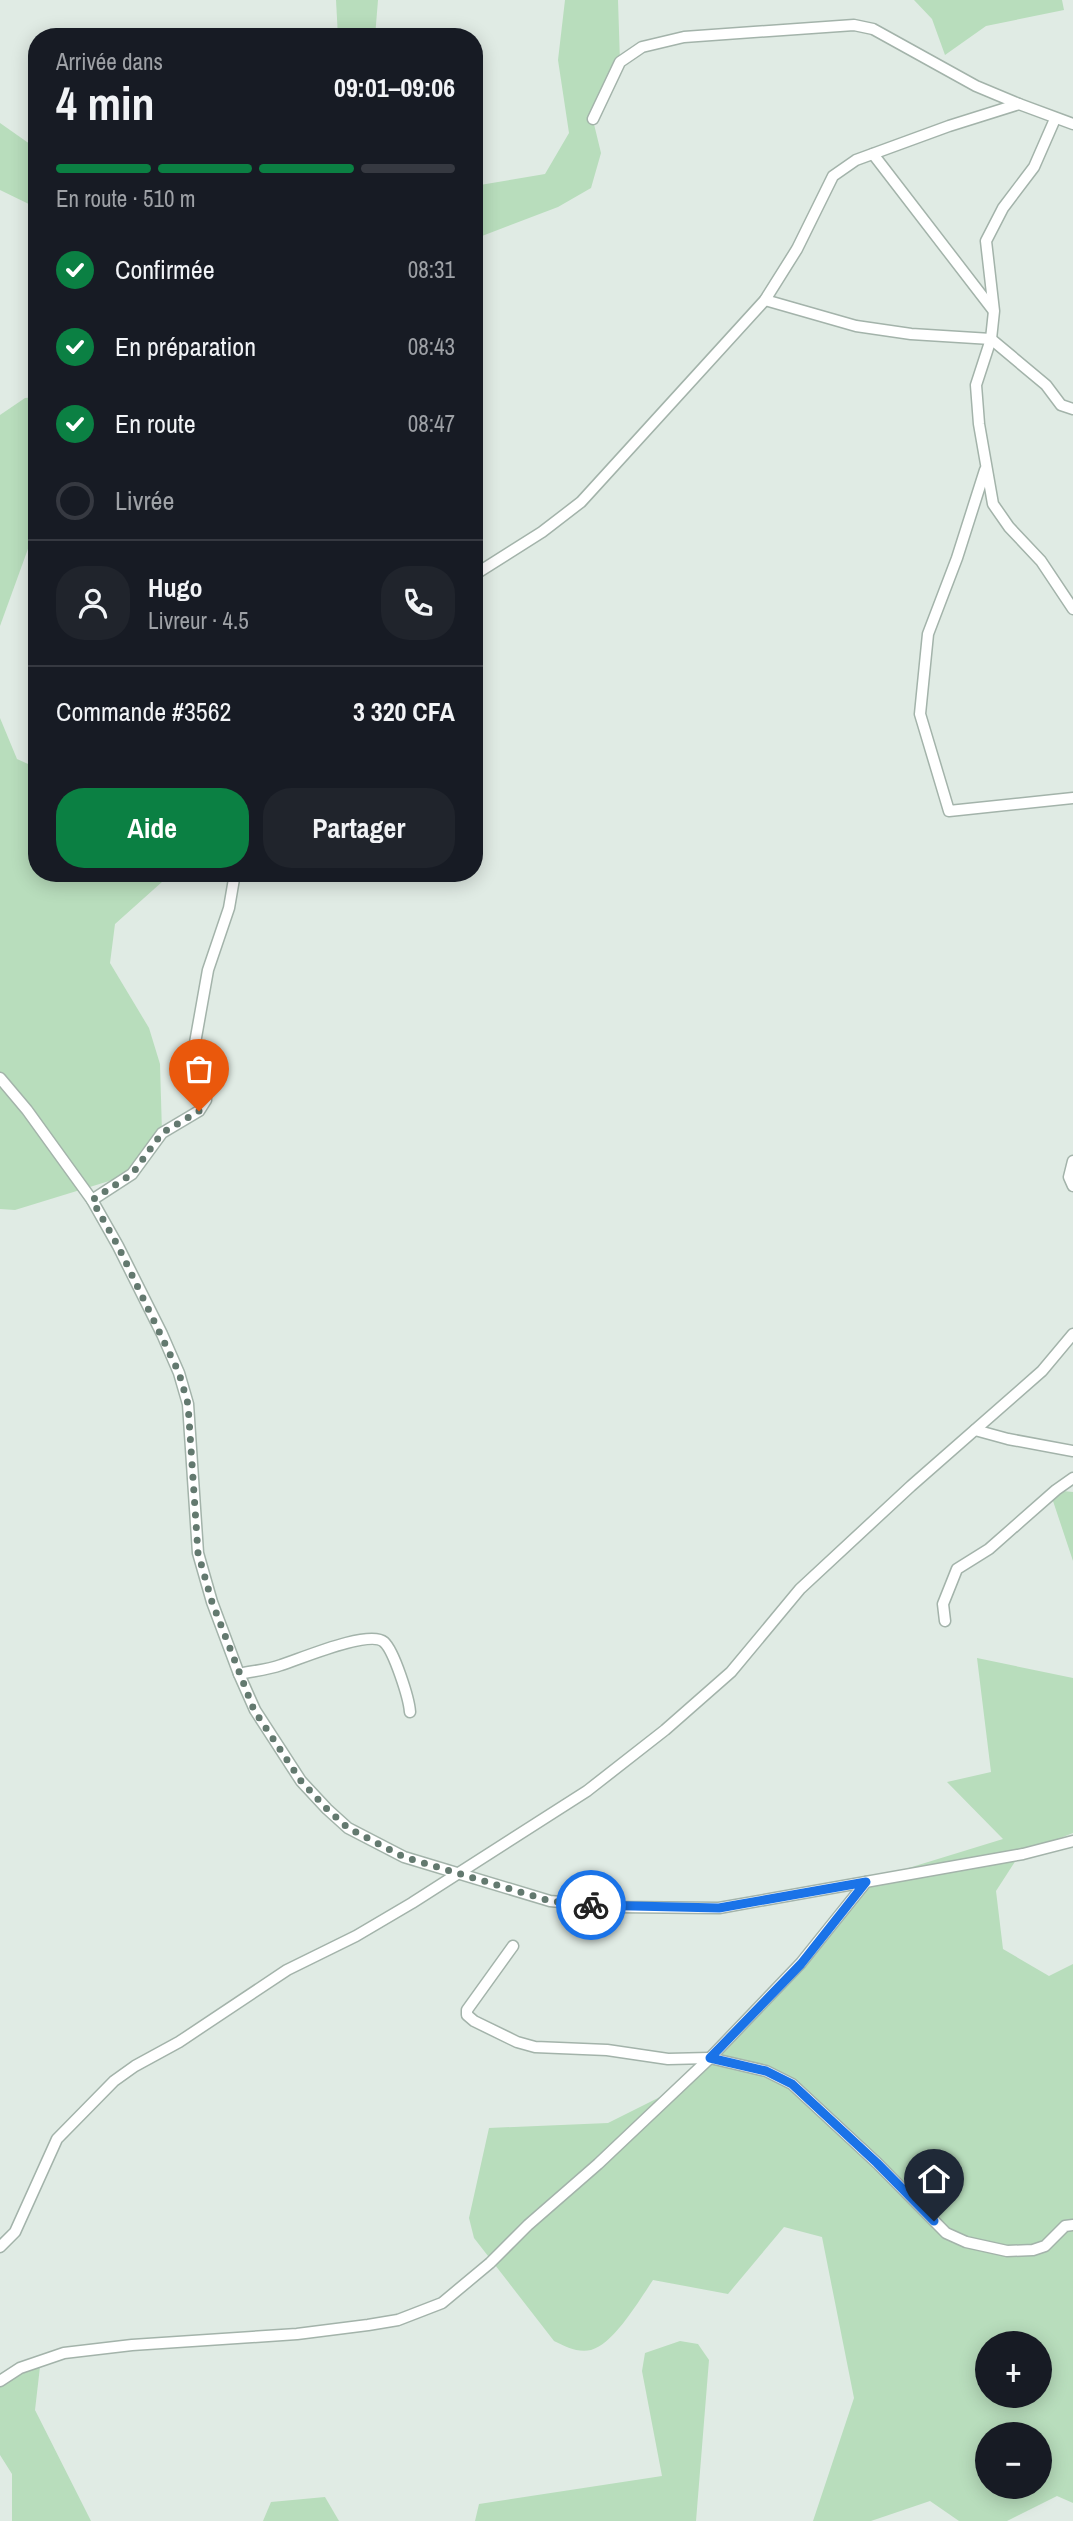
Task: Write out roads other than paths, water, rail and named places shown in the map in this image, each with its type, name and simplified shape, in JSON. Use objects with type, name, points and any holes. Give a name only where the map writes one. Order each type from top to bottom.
[{"type":"street","points":[[593,119],[620,62],[642,47],[684,37],[854,24],[873,29],[976,86],[1073,124]]},
{"type":"street","points":[[483,569],[542,532],[580,502],[765,300],[797,249],[833,176],[856,160],[1019,104]]},
{"type":"street","points":[[1055,119],[1034,167],[1003,208],[986,241],[994,311],[992,339],[976,386],[979,425],[993,504],[1009,527],[1041,561],[1073,609]]},
{"type":"street","points":[[873,154],[994,311]]},
{"type":"street","points":[[765,300],[856,326],[911,334],[992,339],[1045,385],[1061,405],[1073,409]]},
{"type":"street","points":[[986,465],[957,558],[928,634],[920,714],[949,811],[1073,799]]},
{"type":"street","points":[[92,1200],[132,1174],[162,1133],[199,1111],[206,1100],[206,1086],[196,1058],[195,1043],[208,970],[229,908],[233,882]]},
{"type":"street","points":[[0,1078],[27,1110],[92,1200],[124,1257],[179,1373],[188,1404],[198,1553],[212,1602],[254,1710],[301,1781],[348,1828],[404,1857],[550,1901],[613,1907],[719,1908],[1023,1854],[1073,1841]]},
{"type":"street","points":[[1073,1161],[1069,1177],[1073,1186]]},
{"type":"street","points":[[0,2248],[15,2232],[57,2139],[114,2081],[179,2042],[287,1970],[356,1936],[412,1903],[587,1791],[665,1730],[731,1672],[800,1589],[1042,1371],[1073,1334]]},
{"type":"street","points":[[975,1430],[1073,1451]]},
{"type":"street","points":[[945,1621],[943,1604],[957,1569],[989,1549],[1073,1478]]},
{"type":"street","points":[[239,1674],[279,1666],[326,1648],[377,1639],[388,1649],[407,1689],[410,1712]]},
{"type":"street","points":[[0,2381],[20,2368],[64,2353],[297,2334],[398,2320],[442,2302],[598,2164],[710,2058],[801,1964],[866,1882]]},
{"type":"street","points":[[513,1945],[467,2010],[467,2015],[474,2021],[517,2042],[535,2047],[607,2050],[668,2059],[710,2058],[766,2071],[792,2084],[877,2163],[946,2233],[966,2242],[1007,2251],[1033,2250],[1045,2246],[1065,2226],[1073,2225]]}]
